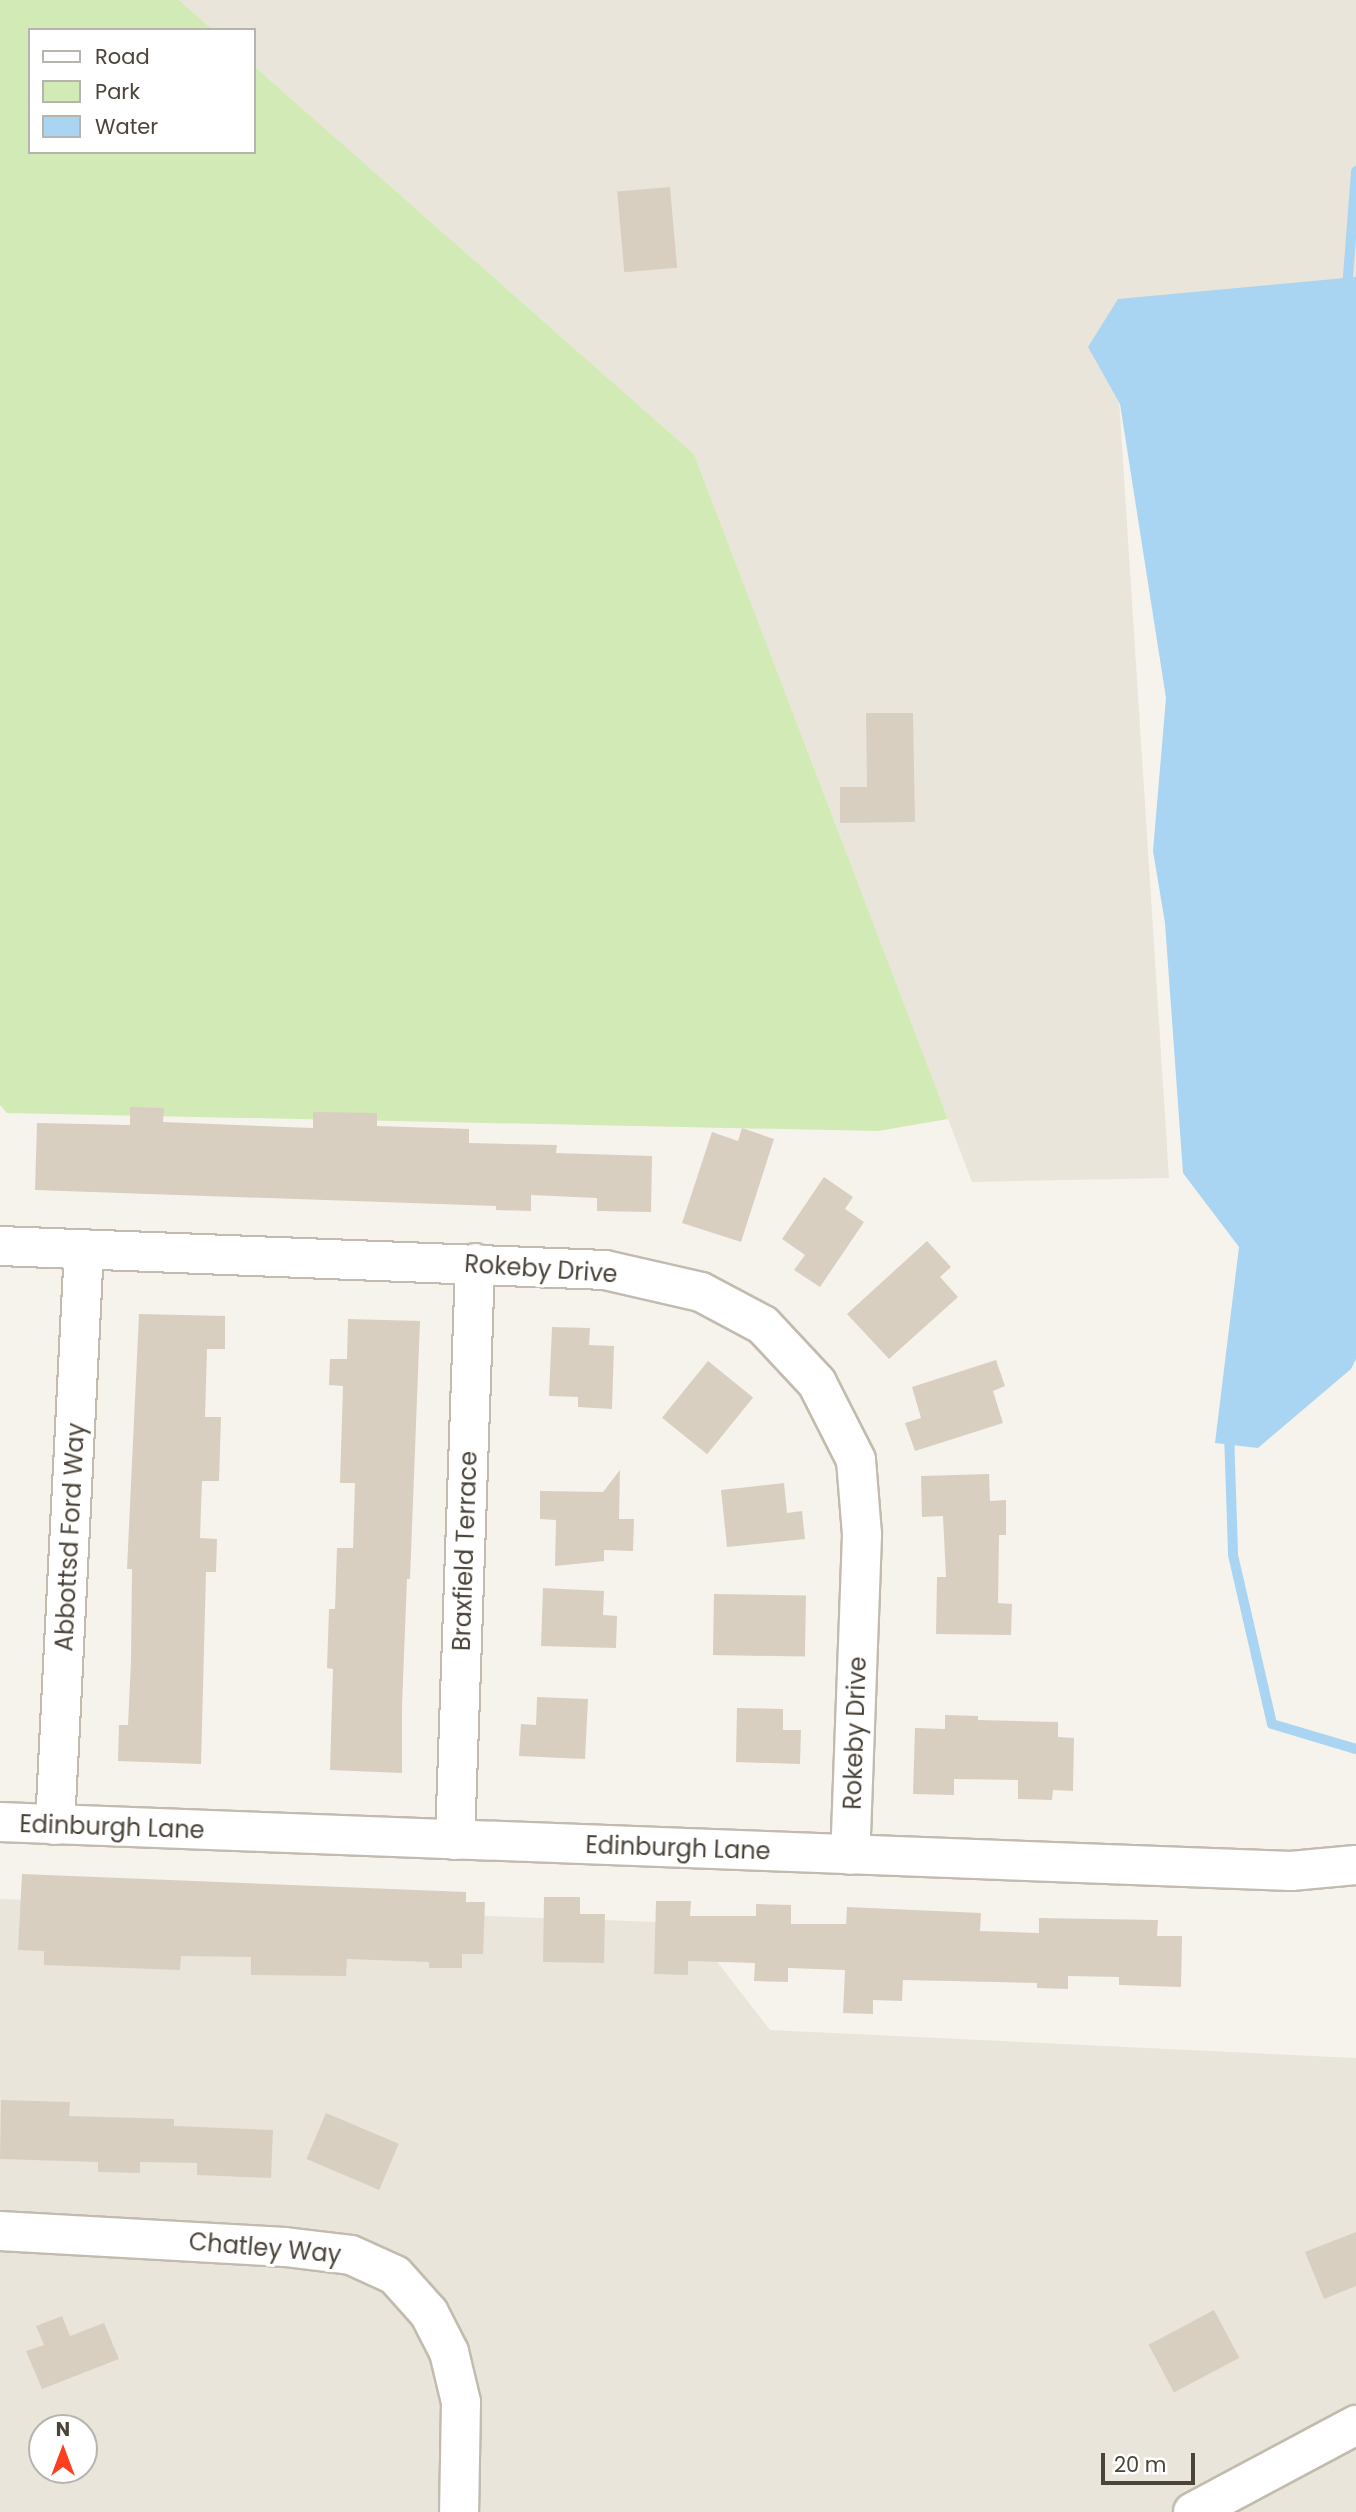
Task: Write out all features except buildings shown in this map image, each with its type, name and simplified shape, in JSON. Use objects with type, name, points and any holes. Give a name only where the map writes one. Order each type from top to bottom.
[{"type":"street","name":"Rokeby Drive","points":[[0,1246],[605,1270],[701,1292],[763,1325],[817,1383],[856,1460],[862,1535],[850,1855]]},
{"type":"street","name":"Abbottsd Ford Way","points":[[55,1825],[84,1249]]},
{"type":"street","name":"Braxfield Terrace","points":[[455,1840],[475,1263]]},
{"type":"street","name":"Edinburgh Lane","points":[[0,1822],[1291,1871],[1356,1864]]},
{"type":"street","name":"Chatley Way","points":[[0,2231],[285,2247],[351,2255],[395,2275],[429,2313],[449,2352],[461,2402],[459,2512]]},
{"type":"street","points":[[1193,2512],[1356,2425]]},
{"type":"shaded area","points":[[179,0],[1356,0],[1356,355],[1117,368],[1169,1178],[972,1182],[694,454],[256,68],[256,28],[211,28]]},
{"type":"shaded area","points":[[0,1899],[687,1923],[770,2030],[1356,2058],[1356,2512],[0,2512]]},
{"type":"green space","points":[[0,0],[179,0],[211,28],[28,28],[28,154],[256,154],[256,68],[694,454],[948,1119],[878,1131],[7,1113],[0,1105]]},
{"type":"water","points":[[1356,277],[1356,1359],[1351,1369],[1258,1448],[1215,1443],[1239,1247],[1183,1173],[1165,923],[1153,851],[1166,698],[1120,404],[1088,347],[1118,299]]},
{"type":"waterway","points":[[1347,289],[1356,171]]},
{"type":"waterway","points":[[1229,1432],[1233,1555],[1272,1724],[1356,1749]]}]
